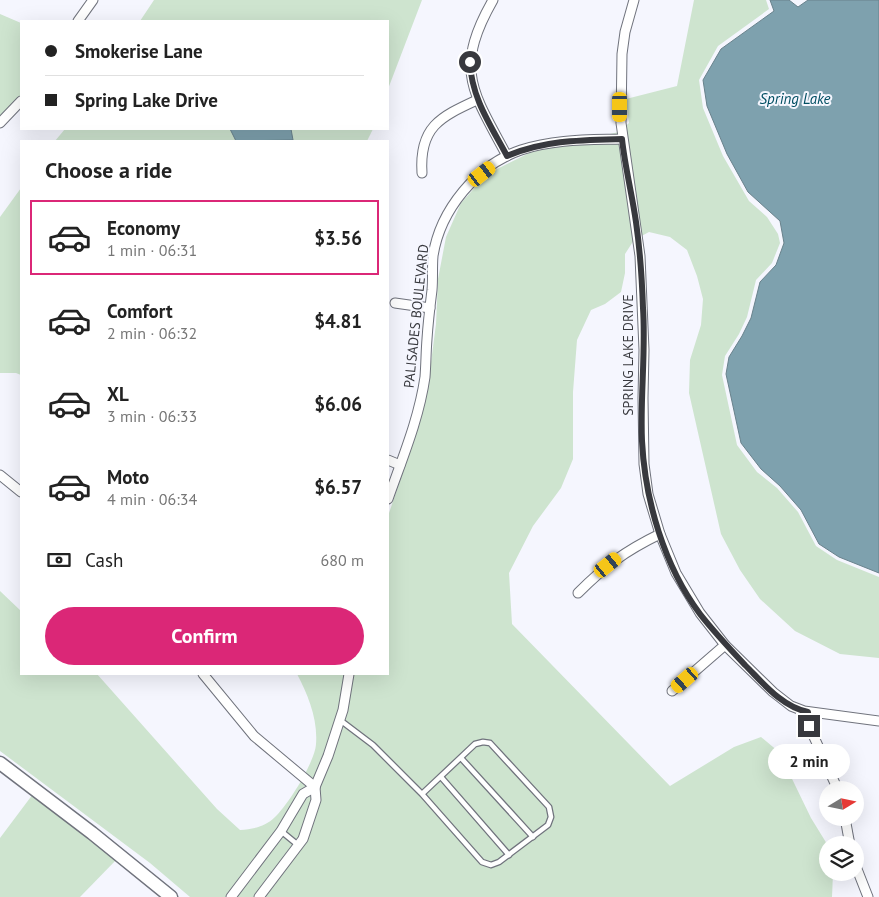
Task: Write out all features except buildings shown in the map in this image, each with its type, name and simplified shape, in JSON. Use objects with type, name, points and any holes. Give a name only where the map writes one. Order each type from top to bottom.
[{"type":"main road","points":[[0,763],[92,833],[171,897]]},
{"type":"street","points":[[79,20],[93,0]]},
{"type":"street","points":[[493,0],[476,32],[470,71],[478,100],[507,156]]},
{"type":"street","name":"SPRING LAKE DRIVE","points":[[634,0],[625,32],[622,54],[620,113],[622,139],[636,221],[642,292],[644,464],[648,494],[660,534],[687,594],[700,613],[725,645],[773,692],[791,706],[808,712],[879,721]]},
{"type":"street","points":[[422,173],[421,156],[432,128],[452,112],[478,100]]},
{"type":"street","points":[[0,123],[20,102]]},
{"type":"street","name":"PALISADES BOULEVARD","points":[[389,496],[414,426],[422,394],[433,256],[436,242],[447,215],[455,202],[472,182],[507,156],[520,151],[557,142],[622,139]]},
{"type":"street","points":[[396,303],[430,308]]},
{"type":"street","points":[[389,460],[400,465]]},
{"type":"street","points":[[0,475],[20,491]]},
{"type":"street","points":[[578,593],[616,558],[633,546],[660,534]]},
{"type":"street","points":[[672,691],[725,645]]},
{"type":"street","points":[[204,675],[254,736],[315,788]]},
{"type":"street","points":[[259,897],[303,839],[316,800],[315,788],[340,720],[349,675]]},
{"type":"street","points":[[808,712],[809,726],[834,781]]},
{"type":"street","points":[[231,897],[281,832],[303,794],[315,788]]},
{"type":"street","points":[[862,881],[868,897]]},
{"type":"lane","points":[[340,720],[373,745],[422,794],[482,862],[491,865],[499,862],[548,825],[551,817],[549,807],[490,743],[475,744],[422,794]]},
{"type":"lane","points":[[461,758],[533,837]]},
{"type":"lane","points":[[440,777],[509,854]]},
{"type":"lane","points":[[281,832],[298,845]]},
{"type":"green space","points":[[154,0],[422,0],[389,86],[389,20],[141,20]]},
{"type":"green space","points":[[694,0],[766,0],[769,9],[718,46],[699,80],[703,108],[723,156],[749,201],[767,217],[778,234],[780,243],[772,263],[756,280],[747,317],[725,356],[722,375],[737,445],[757,472],[777,488],[798,512],[816,546],[837,560],[879,577],[879,658],[840,654],[795,631],[760,599],[740,570],[721,534],[689,393],[690,360],[701,325],[703,299],[697,276],[687,250],[670,237],[649,232],[634,240],[625,254],[625,273],[621,292],[605,304],[591,310],[577,340],[573,392],[573,459],[561,488],[533,526],[509,573],[512,624],[670,786],[734,747],[761,737],[779,752],[811,818],[822,836],[819,836],[819,881],[833,881],[832,897],[190,897],[150,863],[0,751],[0,591],[20,610],[20,675],[98,675],[217,809],[240,830],[259,827],[271,820],[287,803],[300,783],[311,761],[316,744],[314,716],[298,675],[389,675],[389,513],[418,428],[429,378],[436,324],[438,279],[446,237],[461,203],[487,174],[533,151],[619,132],[629,123],[626,99],[677,86]]},
{"type":"green space","points":[[0,14],[20,23],[20,104],[15,114],[0,126]]},
{"type":"green space","points":[[64,130],[230,130],[236,140],[56,140]]},
{"type":"green space","points":[[291,130],[372,130],[368,140],[292,140]]},
{"type":"green space","points":[[20,189],[20,375],[0,373],[0,217]]},
{"type":"green space","points":[[33,794],[117,859],[80,897],[0,897],[0,838]]},
{"type":"water","name":"Spring Lake","points":[[770,0],[789,0],[798,7],[808,0],[879,0],[879,573],[839,557],[819,544],[801,510],[780,486],[761,469],[741,443],[726,374],[729,357],[751,318],[760,282],[776,265],[784,243],[780,221],[748,192],[727,154],[707,106],[703,80],[721,49],[774,11]]},
{"type":"water","points":[[230,130],[291,130],[293,140],[236,140]]},
{"type":"route","points":[[470,62],[472,84],[478,100],[507,156],[557,142],[622,139],[640,256],[644,350],[642,439],[648,494],[653,513],[676,573],[700,613],[725,645],[773,692],[796,709],[808,712],[809,726]]}]
